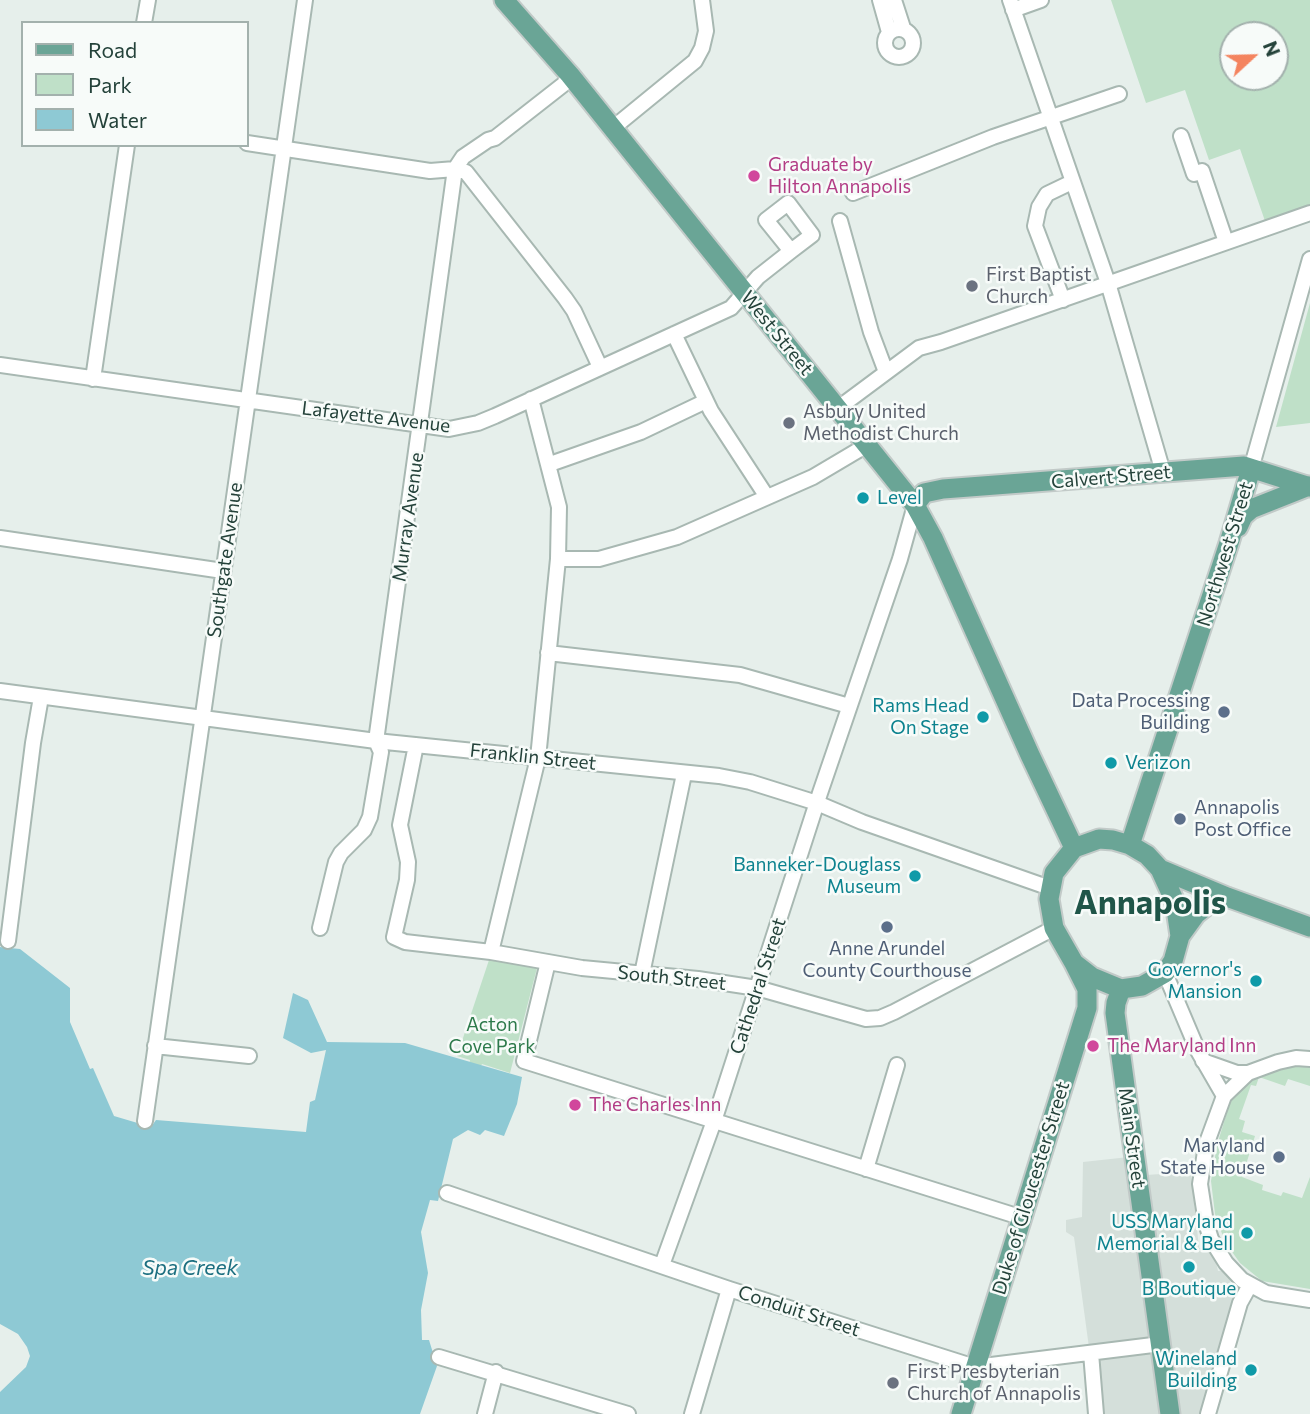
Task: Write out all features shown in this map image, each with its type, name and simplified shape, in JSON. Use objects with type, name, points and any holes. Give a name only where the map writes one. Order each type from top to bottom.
[{"type":"main road","name":"West Street","points":[[504,0],[570,75],[915,505],[933,538],[1074,848]]},
{"type":"main road","name":"Calvert Street","points":[[915,505],[924,493],[943,489],[1244,466],[1309,486]]},
{"type":"main road","name":"Northwest Street","points":[[1130,845],[1251,469]]},
{"type":"main road","points":[[1229,543],[1243,516],[1251,509],[1309,486]]},
{"type":"main road","points":[[1180,936],[1175,902],[1160,869],[1147,855],[1130,845],[1099,839],[1074,848],[1058,866],[1050,888],[1050,911],[1054,928],[1074,963],[1092,977],[1121,989],[1142,986],[1165,973],[1173,961],[1180,936],[1196,914],[1206,906],[1227,897]]},
{"type":"main road","points":[[1160,869],[1310,927]]},
{"type":"main road","name":"Duke of Gloucester Street","points":[[961,1414],[1088,1001],[1087,989],[1074,963]]},
{"type":"main road","name":"Main Street","points":[[1121,989],[1115,1003],[1115,1013],[1170,1414]]},
{"type":"street","points":[[144,21],[148,0]]},
{"type":"street","name":"Southgate Avenue","points":[[145,1121],[305,0]]},
{"type":"street","points":[[613,128],[695,61],[702,48],[706,30],[702,0]]},
{"type":"street","points":[[880,0],[896,30],[894,0]]},
{"type":"street","points":[[1041,0],[1011,5],[1108,283],[1163,472]]},
{"type":"street","points":[[456,169],[463,157],[495,138],[564,84],[570,75]]},
{"type":"street","points":[[853,193],[993,137],[1119,94]]},
{"type":"street","points":[[1181,136],[1194,174],[1202,171],[1226,242]]},
{"type":"street","points":[[248,143],[430,171],[456,169],[468,174],[565,298],[600,367]]},
{"type":"street","points":[[93,379],[127,147]]},
{"type":"street","name":"Murray Avenue","points":[[320,928],[336,862],[341,853],[364,830],[370,817],[381,752],[376,741],[456,169]]},
{"type":"street","points":[[1063,300],[1035,226],[1039,208],[1047,194],[1072,182]]},
{"type":"street","points":[[837,409],[919,348],[1310,212]]},
{"type":"street","points":[[840,221],[871,332],[886,372]]},
{"type":"street","name":"Lafayette Avenue","points":[[0,365],[449,429],[464,426],[531,399],[731,308],[758,277],[791,251]]},
{"type":"street","name":"Northwest Street","points":[[1251,469],[1310,259]]},
{"type":"street","points":[[674,334],[706,401],[768,497]]},
{"type":"street","points":[[491,952],[538,758],[558,559],[559,507],[531,399]]},
{"type":"street","points":[[550,464],[641,432],[706,401]]},
{"type":"street","points":[[558,559],[598,559],[677,537],[828,469],[867,445]]},
{"type":"street","name":"Cathedral Street","points":[[662,1265],[714,1121],[849,706],[900,559],[915,505]]},
{"type":"street","points":[[0,537],[223,571]]},
{"type":"street","points":[[548,653],[740,675],[849,706]]},
{"type":"street","name":"Franklin Street","points":[[0,691],[376,741],[719,776],[750,782],[817,803],[1050,888]]},
{"type":"street","points":[[8,941],[41,697]]},
{"type":"street","name":"South Street","points":[[416,745],[400,825],[408,862],[407,880],[394,937],[405,942],[491,952],[582,968],[757,988],[866,1019],[880,1018],[894,1012],[1054,928]]},
{"type":"street","points":[[642,974],[684,774]]},
{"type":"street","points":[[548,962],[524,1061],[1023,1218]]},
{"type":"street","points":[[1165,973],[1203,1061],[1224,1096]]},
{"type":"street","points":[[155,1046],[249,1056]]},
{"type":"street","points":[[1203,1061],[1237,1073],[1248,1073],[1278,1062],[1296,1058],[1310,1059]]},
{"type":"street","points":[[866,1169],[897,1065]]},
{"type":"street","points":[[1248,1073],[1224,1096],[1206,1145],[1201,1170],[1206,1223],[1217,1250],[1226,1263],[1250,1285],[1266,1293],[1310,1300]]},
{"type":"street","name":"Conduit Street","points":[[447,1193],[729,1289],[975,1367],[1161,1344]]},
{"type":"street","points":[[1208,1414],[1240,1303],[1250,1285]]},
{"type":"street","points":[[692,1414],[729,1289]]},
{"type":"street","points":[[1091,1353],[1096,1414]]},
{"type":"street","points":[[439,1357],[628,1414]]},
{"type":"street","points":[[485,1414],[496,1372]]},
{"type":"shaded area","points":[[1129,1157],[1131,1176],[1191,1172],[1199,1248],[1213,1247],[1218,1271],[1228,1270],[1234,1301],[1203,1414],[1098,1414],[1074,1237],[1066,1232],[1066,1220],[1082,1217],[1083,1162]]},
{"type":"green space","points":[[1111,0],[1310,0],[1310,206],[1265,221],[1240,149],[1209,160],[1185,90],[1146,103]]},
{"type":"green space","points":[[1310,303],[1310,423],[1276,427]]},
{"type":"green space","name":"Acton Cove Park","points":[[489,960],[537,968],[510,1073],[482,1064],[479,1070],[469,1067],[470,1060],[457,1056]]},
{"type":"green space","points":[[1301,1066],[1310,1068],[1310,1086],[1288,1079],[1285,1086],[1259,1077],[1256,1086],[1251,1085],[1239,1119],[1245,1121],[1242,1132],[1255,1136],[1242,1177],[1263,1185],[1262,1190],[1281,1196],[1283,1192],[1302,1198],[1310,1177],[1310,1289],[1262,1281],[1240,1263],[1225,1242],[1215,1214],[1211,1181],[1217,1145],[1231,1099],[1244,1084],[1259,1076]]},
{"type":"water","name":"Spa Creek","points":[[0,947],[20,949],[70,988],[70,1022],[114,1116],[151,1127],[156,1120],[306,1132],[310,1102],[315,1100],[326,1050],[311,1053],[283,1038],[293,993],[308,1000],[327,1042],[405,1043],[522,1077],[517,1104],[504,1136],[485,1130],[480,1135],[468,1130],[453,1139],[438,1201],[430,1200],[421,1232],[428,1273],[421,1310],[422,1340],[429,1340],[437,1366],[420,1414],[0,1414],[0,1392],[26,1367],[30,1356],[18,1334],[0,1324]]},
{"type":"place","name":"Graduate by Hilton Annapolis","points":[[754,176]]},
{"type":"place","name":"First Baptist Church","points":[[972,286]]},
{"type":"place","name":"Asbury United Methodist Church","points":[[789,423]]},
{"type":"place","name":"Level","points":[[863,498]]},
{"type":"place","name":"Data Processing Building","points":[[1224,712]]},
{"type":"place","name":"Rams Head On Stage","points":[[983,717]]},
{"type":"place","name":"Verizon","points":[[1111,763]]},
{"type":"place","name":"Annapolis Post Office","points":[[1180,819]]},
{"type":"place","name":"Banneker-Douglass Museum","points":[[915,876]]},
{"type":"place","name":"Anne Arundel County Courthouse","points":[[887,927]]},
{"type":"place","name":"Governor's Mansion","points":[[1256,981]]},
{"type":"place","name":"The Maryland Inn","points":[[1093,1046]]},
{"type":"place","name":"The Charles Inn","points":[[575,1105]]},
{"type":"place","name":"Maryland State House","points":[[1279,1157]]},
{"type":"place","name":"USS Maryland Memorial & Bell","points":[[1247,1233]]},
{"type":"place","name":"B Boutique","points":[[1189,1267]]},
{"type":"place","name":"Wineland Building","points":[[1251,1370]]},
{"type":"place","name":"First Presbyterian Church of Annapolis","points":[[893,1383]]},
{"type":"district","name":"Annapolis","points":[[1150,903]]}]
